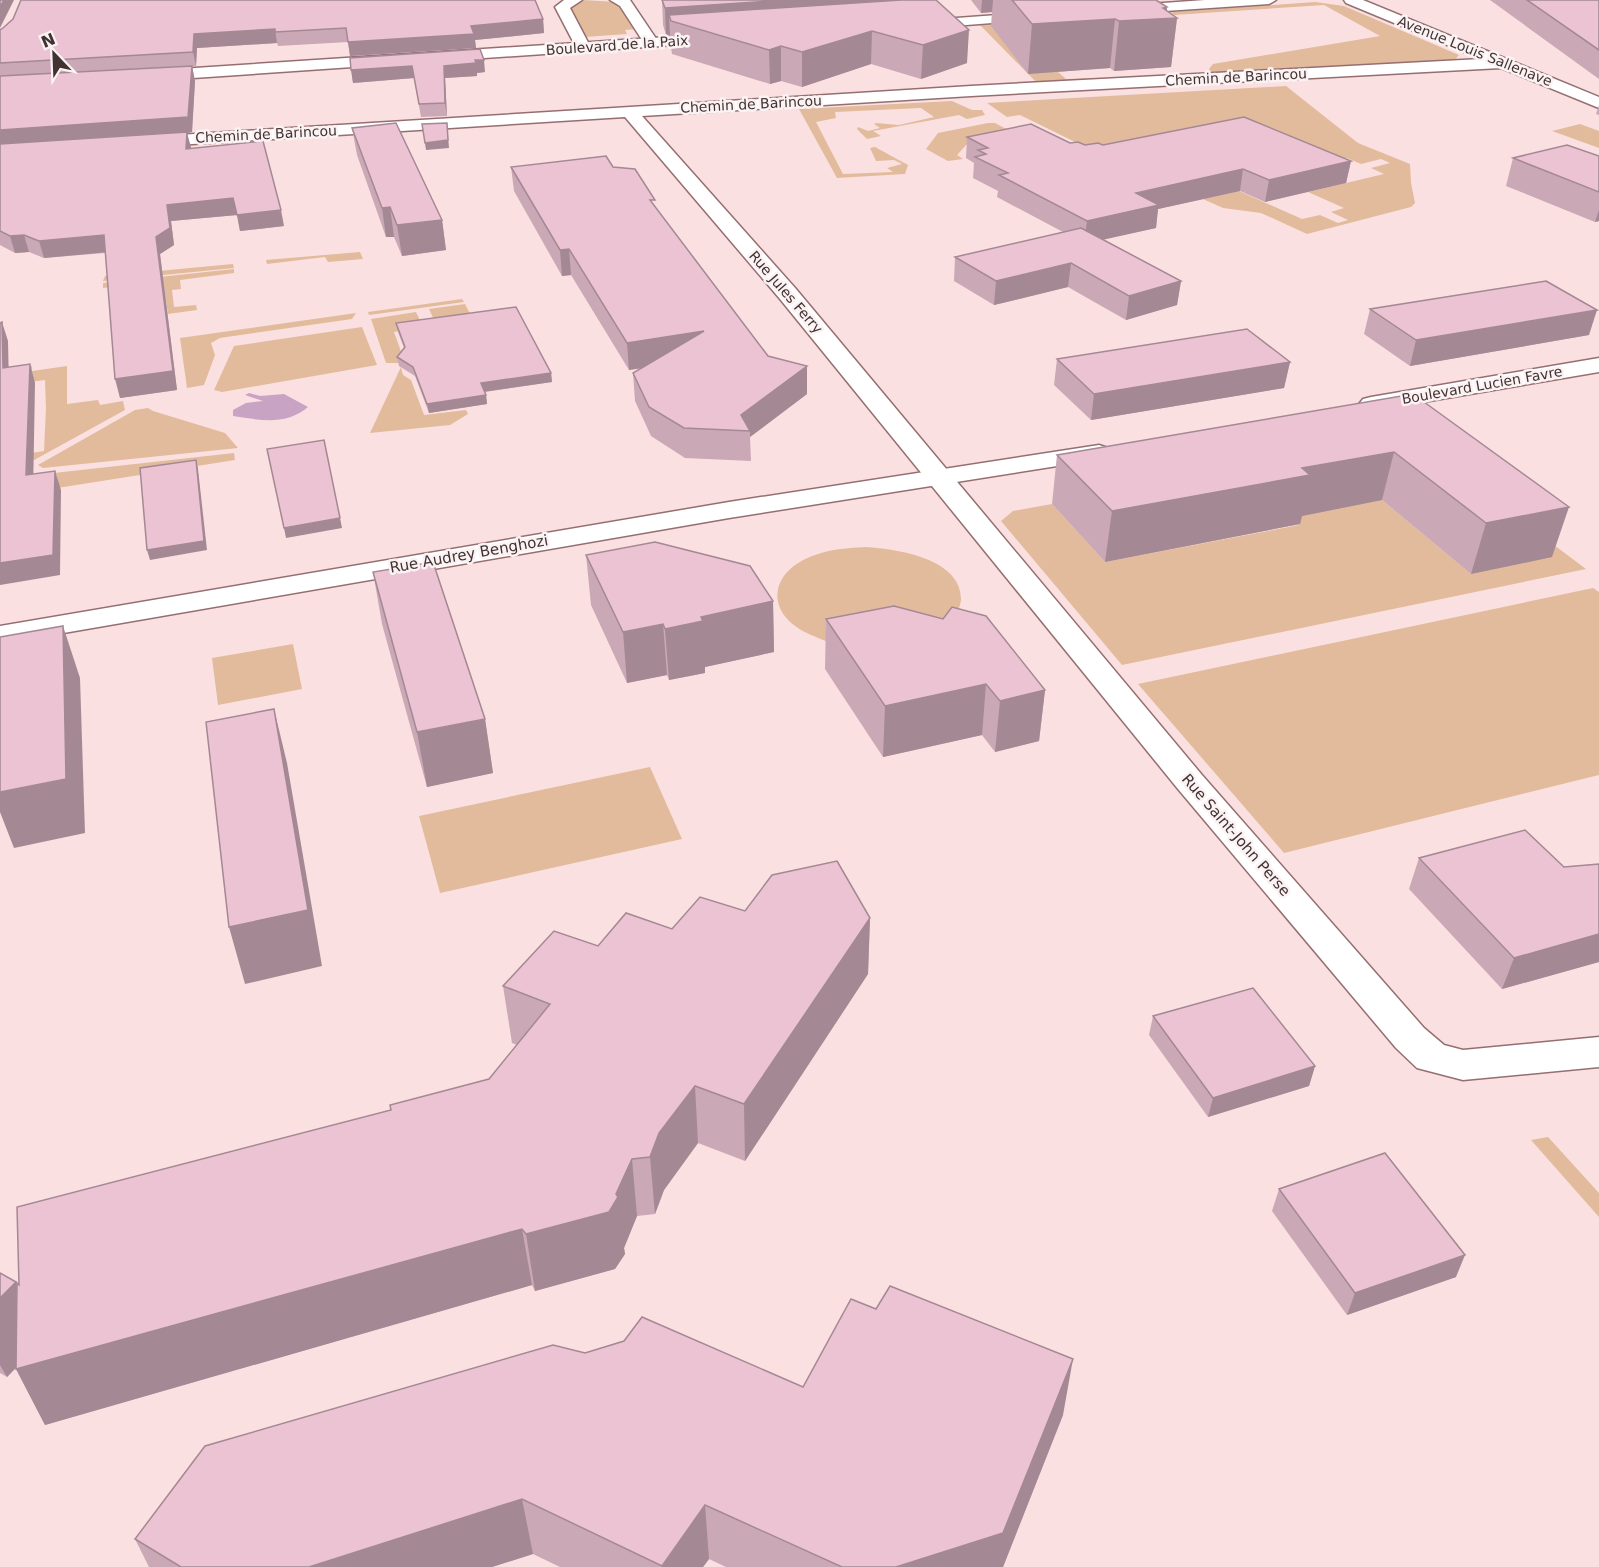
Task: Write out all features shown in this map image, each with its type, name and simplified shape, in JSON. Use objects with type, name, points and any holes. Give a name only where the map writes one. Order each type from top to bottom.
[{"type":"street","points":[[574,0],[562,7],[583,48]]},
{"type":"street","points":[[617,0],[625,3],[651,43]]},
{"type":"street","points":[[1105,11],[1269,0]]},
{"type":"street","name":"Avenue Louis Sallenave","points":[[1351,0],[1599,103]]},
{"type":"street","points":[[897,26],[1056,15]]},
{"type":"street","name":"Boulevard de la Paix","points":[[129,77],[735,37]]},
{"type":"street","name":"Chemin de Barincou","points":[[126,143],[1502,63]]},
{"type":"street","name":"Rue Jules Ferry","points":[[629,112],[788,294],[939,476]]},
{"type":"street","name":"Boulevard Lucien Favre","points":[[1343,409],[1599,364]]},
{"type":"street","points":[[939,476],[1005,469],[1117,450]]},
{"type":"street","name":"Rue Audrey Benghozi","points":[[0,635],[939,476]]},
{"type":"street","name":"Rue Saint-John Perse","points":[[939,476],[1190,782],[1410,1038],[1431,1057],[1463,1065],[1599,1052]]},
{"type":"shaded area","points":[[582,0],[617,2],[637,29],[625,30],[627,34],[585,37],[571,8],[572,4]]},
{"type":"shaded area","points":[[1315,2],[1344,6],[1459,55],[1452,63],[1221,76],[1212,73],[1209,69],[1213,64],[1380,36],[1324,5],[1174,15],[1171,12]]},
{"type":"shaded area","points":[[1109,16],[1007,27],[1066,79],[1187,76],[1040,86],[980,25]]},
{"type":"shaded area","points":[[1286,86],[1358,143],[1410,164],[1415,203],[1411,207],[1307,234],[1261,213],[1223,208],[1203,199],[1239,191],[1302,219],[1320,215],[1338,223],[1348,220],[1331,212],[1344,208],[1308,192],[1384,174],[1371,168],[1390,163],[1381,159],[1361,164],[1347,158],[1309,167],[1067,149],[1075,142],[1020,115],[1007,117],[987,103]]},
{"type":"shaded area","points":[[952,101],[972,110],[982,110],[985,115],[967,119],[959,115],[873,131],[881,136],[867,139],[857,129],[858,127],[868,131],[880,128],[874,124],[876,123],[899,125],[934,117],[921,108],[835,112],[836,118],[816,122],[843,174],[893,172],[887,168],[902,164],[894,160],[876,161],[870,148],[893,143],[875,147],[908,165],[905,174],[837,178],[799,109]]},
{"type":"shaded area","points":[[995,123],[1012,132],[967,144],[957,155],[963,159],[948,161],[926,149],[938,133]]},
{"type":"shaded area","points":[[1580,124],[1599,131],[1599,148],[1552,131]]},
{"type":"shaded area","points":[[360,252],[363,259],[328,262],[325,257],[267,264],[266,260]]},
{"type":"shaded area","points":[[233,264],[234,268],[103,281],[105,276]]},
{"type":"shaded area","points":[[234,269],[234,273],[180,280],[181,289],[172,290],[174,307],[196,305],[197,310],[168,314],[163,281],[103,288],[103,283]]},
{"type":"shaded area","points":[[462,299],[464,302],[369,315],[368,312]]},
{"type":"shaded area","points":[[465,304],[470,314],[435,322],[429,309]]},
{"type":"shaded area","points":[[416,312],[423,327],[394,332],[403,357],[399,363],[386,363],[371,319]]},
{"type":"shaded area","points":[[356,313],[352,319],[220,338],[211,343],[215,355],[204,385],[187,388],[180,338]]},
{"type":"shaded area","points":[[362,327],[377,365],[222,392],[214,390],[234,346]]},
{"type":"shaded area","points":[[32,366],[32,371],[67,366],[67,404],[98,400],[100,405],[123,401],[125,410],[16,470],[0,458],[44,451],[45,380],[0,386],[0,371]]},
{"type":"shaded area","points":[[401,367],[403,375],[411,380],[424,415],[466,410],[468,414],[450,425],[370,433]]},
{"type":"shaded area","points":[[249,393],[260,396],[284,394],[308,407],[291,417],[281,419],[262,420],[233,416],[233,410],[246,403],[263,401],[245,395]]},
{"type":"shaded area","points":[[148,408],[225,433],[238,448],[43,468],[38,465],[135,410]]},
{"type":"shaded area","points":[[234,453],[235,460],[0,497],[0,479]]},
{"type":"shaded area","points":[[1239,470],[1382,500],[1471,574],[1526,524],[1586,569],[1122,665],[1001,521],[1013,511],[1052,504],[1105,562],[1299,525]]},
{"type":"shaded area","points":[[866,547],[894,550],[925,558],[939,565],[958,585],[961,599],[955,617],[859,646],[848,647],[809,634],[795,626],[785,616],[779,605],[780,583],[797,563],[826,552]]},
{"type":"shaded area","points":[[1593,588],[1599,592],[1599,775],[1284,853],[1138,684]]},
{"type":"shaded area","points":[[293,644],[302,689],[218,705],[212,658]]},
{"type":"shaded area","points":[[650,767],[682,839],[440,893],[419,816]]},
{"type":"shaded area","points":[[1548,1137],[1599,1193],[1599,1217],[1531,1140]]},
{"type":"building","points":[[21,0],[535,0],[543,19],[471,26],[474,34],[348,42],[346,28],[275,32],[275,29],[194,34],[193,52],[0,63],[0,30],[13,19]]},
{"type":"building","points":[[662,0],[786,0],[665,8]]},
{"type":"building","points":[[901,0],[936,0],[969,30],[923,45],[872,31],[802,52],[781,46],[769,50],[671,21],[669,15]]},
{"type":"building","points":[[1012,0],[1156,0],[1167,7],[1163,8],[1177,18],[1032,24]]},
{"type":"building","points":[[1527,0],[1599,0],[1599,50]]},
{"type":"building","points":[[480,49],[484,60],[444,66],[445,103],[419,104],[412,66],[351,70],[350,58]]},
{"type":"building","points":[[192,66],[188,117],[0,130],[0,76]]},
{"type":"building","points":[[1244,117],[1351,161],[1269,180],[1243,169],[1136,193],[1159,205],[1087,221],[999,175],[1008,173],[975,157],[986,154],[978,150],[988,148],[967,137],[1031,124],[1070,143],[1103,145]]},
{"type":"building","points":[[396,123],[442,220],[397,225],[390,207],[382,208],[352,128]]},
{"type":"building","points":[[447,123],[448,140],[425,143],[422,124]]},
{"type":"building","points":[[187,132],[186,149],[263,141],[281,210],[237,215],[233,198],[167,205],[170,228],[156,237],[173,371],[115,379],[104,235],[39,241],[24,235],[10,236],[0,231],[0,144]]},
{"type":"building","points":[[1567,145],[1599,156],[1599,192],[1513,158]]},
{"type":"building","points":[[606,156],[613,167],[635,169],[655,200],[650,200],[768,356],[807,366],[741,415],[750,431],[684,428],[649,407],[633,373],[704,331],[627,343],[569,249],[560,250],[511,167]]},
{"type":"building","points":[[1081,228],[1181,281],[1129,296],[1071,263],[996,281],[955,257]]},
{"type":"building","points":[[1546,281],[1597,310],[1416,340],[1370,309]]},
{"type":"building","points":[[516,307],[551,373],[481,383],[486,395],[427,404],[413,367],[397,357],[405,347],[396,323]]},
{"type":"building","points":[[2,322],[3,368],[30,364],[26,475],[55,471],[53,555],[0,563],[0,323]]},
{"type":"building","points":[[1247,329],[1290,362],[1094,394],[1057,359]]},
{"type":"building","points":[[1413,394],[1569,507],[1486,523],[1394,452],[1302,468],[1310,475],[1112,511],[1057,455]]},
{"type":"building","points":[[324,440],[340,518],[284,528],[267,449]]},
{"type":"building","points":[[196,460],[204,541],[147,550],[140,468]]},
{"type":"building","points":[[655,542],[750,566],[773,601],[701,617],[703,621],[665,629],[663,624],[623,632],[586,555]]},
{"type":"building","points":[[433,562],[485,719],[417,732],[373,572]]},
{"type":"building","points":[[894,606],[943,619],[952,607],[986,616],[1045,690],[1000,701],[986,684],[885,706],[826,619]]},
{"type":"building","points":[[63,626],[66,779],[0,792],[0,637]]},
{"type":"building","points":[[274,709],[308,910],[229,927],[206,722]]},
{"type":"building","points":[[1525,830],[1564,867],[1599,864],[1599,934],[1514,958],[1419,858]]},
{"type":"building","points":[[837,861],[870,918],[744,1104],[695,1086],[659,1133],[650,1157],[632,1159],[616,1194],[618,1197],[609,1212],[526,1234],[522,1229],[16,1369],[17,1283],[19,1285],[17,1207],[391,1110],[390,1105],[489,1079],[550,1004],[503,986],[554,931],[598,946],[626,913],[672,929],[700,897],[745,911],[772,875]]},
{"type":"building","points":[[1253,988],[1315,1066],[1213,1098],[1153,1016]]},
{"type":"building","points":[[1385,1153],[1465,1255],[1355,1293],[1279,1189]]},
{"type":"building","points":[[0,1273],[16,1282],[0,1298]]},
{"type":"building","points":[[890,1286],[1073,1359],[1003,1533],[896,1567],[842,1567],[705,1505],[662,1566],[522,1499],[309,1567],[181,1567],[135,1539],[205,1446],[553,1345],[585,1353],[624,1341],[642,1317],[803,1387],[851,1299],[876,1309]]}]
